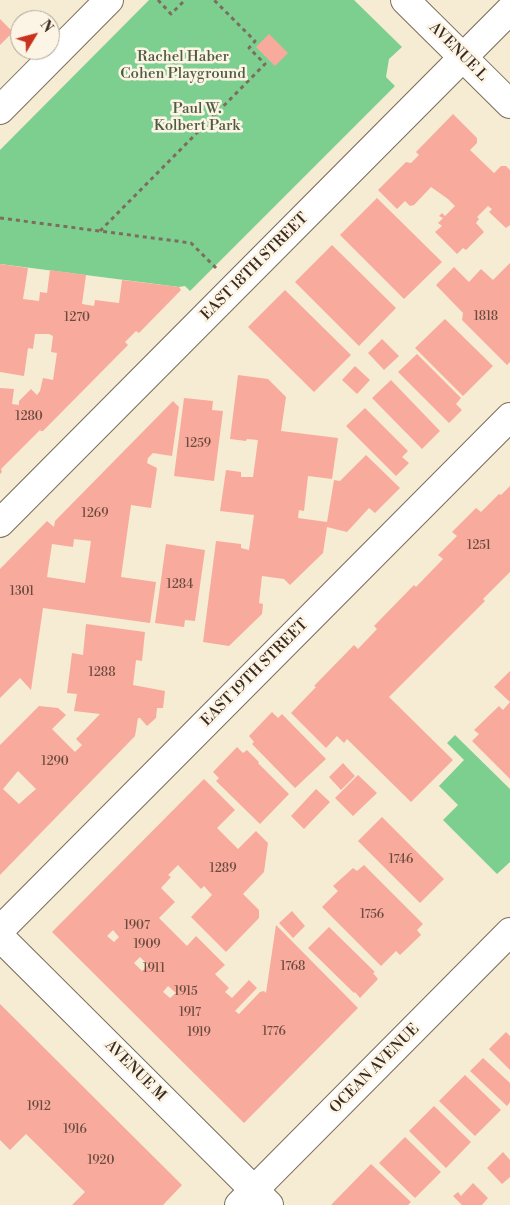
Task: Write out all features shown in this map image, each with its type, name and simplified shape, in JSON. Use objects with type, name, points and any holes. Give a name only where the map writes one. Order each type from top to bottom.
[{"type":"street","points":[[0,110],[109,0]]},
{"type":"street","name":"AVENUE L","points":[[405,0],[510,104]]},
{"type":"street","name":"EAST 18TH STREET","points":[[0,523],[510,10]]},
{"type":"street","name":"EAST 19TH STREET","points":[[0,930],[510,417]]},
{"type":"street","name":"OCEAN AVENUE","points":[[254,1200],[510,932]]},
{"type":"street","name":"AVENUE M","points":[[0,937],[254,1200]]},
{"type":"path","points":[[158,0],[171,14],[185,0]]},
{"type":"path","points":[[100,231],[265,64],[249,48],[255,41],[214,0]]},
{"type":"path","points":[[0,218],[191,243],[217,270]]},
{"type":"green space","name":"Paul W. Kolbert Park","points":[[149,0],[354,0],[402,47],[389,59],[386,77],[395,86],[190,291],[185,286],[179,287],[0,264],[0,150]]},
{"type":"green space","points":[[455,735],[510,789],[510,862],[497,874],[443,820],[458,805],[439,786],[464,760],[447,743]]},
{"type":"building","points":[[0,19],[10,29],[10,35],[0,45]]},
{"type":"building","points":[[269,34],[288,53],[275,66],[256,47]]},
{"type":"building","points":[[453,114],[477,138],[477,143],[470,150],[494,173],[501,166],[506,166],[510,170],[510,225],[506,228],[489,212],[492,209],[488,206],[477,217],[479,219],[476,223],[484,232],[466,250],[463,248],[457,254],[435,232],[442,226],[438,223],[443,218],[439,216],[442,213],[445,216],[455,206],[448,199],[431,187],[414,205],[410,206],[405,201],[397,209],[378,190],[406,162],[411,163],[419,155],[416,152]]},
{"type":"building","points":[[377,198],[442,262],[404,299],[340,235]]},
{"type":"building","points":[[332,245],[396,308],[359,346],[295,282]]},
{"type":"building","points":[[510,263],[510,362],[507,365],[462,320],[463,313],[436,285],[454,267],[469,282],[481,269],[493,280]]},
{"type":"building","points":[[0,264],[28,268],[23,299],[39,301],[40,292],[47,293],[50,270],[86,275],[82,304],[94,306],[95,300],[119,303],[122,280],[179,287],[181,290],[139,333],[136,331],[125,342],[128,345],[43,431],[40,431],[41,429],[1,469],[2,472],[0,474],[0,388],[14,389],[12,404],[19,405],[19,401],[31,389],[37,395],[43,378],[53,380],[57,353],[51,352],[53,336],[49,334],[35,334],[33,349],[28,348],[24,376],[0,372]]},
{"type":"building","points":[[285,290],[351,355],[314,392],[248,327]]},
{"type":"building","points":[[445,319],[493,366],[463,396],[415,348]]},
{"type":"building","points":[[382,339],[399,356],[384,370],[368,353]]},
{"type":"building","points":[[417,354],[461,398],[456,404],[462,410],[449,423],[398,372]]},
{"type":"building","points":[[355,366],[370,380],[357,394],[342,380]]},
{"type":"building","points":[[238,375],[268,379],[286,397],[281,431],[338,438],[332,479],[308,476],[304,511],[299,510],[298,518],[327,522],[334,480],[340,481],[366,455],[400,488],[375,513],[369,508],[347,532],[327,527],[323,553],[290,585],[284,579],[262,576],[259,603],[263,604],[262,614],[229,646],[203,642],[216,541],[241,544],[241,548],[249,550],[254,515],[220,511],[226,470],[241,472],[241,477],[253,477],[258,440],[230,439]]},
{"type":"building","points":[[391,380],[440,431],[422,449],[372,398]]},
{"type":"building","points":[[184,398],[213,401],[212,410],[223,411],[214,481],[174,476]]},
{"type":"building","points":[[173,401],[179,407],[172,456],[153,453],[148,458],[147,463],[157,468],[151,508],[131,505],[121,577],[156,582],[150,623],[43,608],[31,690],[20,678],[0,698],[0,569],[47,521],[54,527],[55,521]],"holes":[[[74,539],[91,541],[85,583],[47,577],[52,544],[73,547]]]},
{"type":"building","points":[[365,408],[408,451],[402,457],[409,463],[396,476],[346,426]]},
{"type":"building","points":[[510,486],[510,572],[483,599],[485,601],[389,697],[453,760],[411,802],[347,739],[344,743],[337,736],[326,748],[291,713],[354,645],[358,649],[377,629],[374,626],[414,585],[416,587],[443,559],[438,555],[457,536],[452,532],[476,508],[481,512]]},
{"type":"building","points":[[166,544],[205,550],[195,621],[185,620],[184,627],[155,623]]},
{"type":"building","points":[[86,624],[145,632],[142,661],[136,660],[133,685],[165,691],[163,708],[157,708],[156,718],[147,726],[138,718],[135,736],[0,875],[0,745],[39,706],[58,708],[66,715],[52,729],[75,752],[82,745],[76,739],[100,714],[74,711],[77,694],[67,693],[72,653],[83,655]],"holes":[[[18,771],[36,789],[19,804],[3,789]]]},
{"type":"building","points":[[510,671],[510,702],[494,687]]},
{"type":"building","points":[[510,702],[510,779],[472,741],[479,734],[474,730],[499,706],[503,710]]},
{"type":"building","points":[[272,712],[278,718],[282,714],[326,759],[295,788],[252,744],[254,742],[249,736]]},
{"type":"building","points":[[237,747],[243,753],[247,750],[289,794],[260,824],[216,781],[219,778],[213,772]]},
{"type":"building","points":[[343,763],[355,776],[341,790],[329,777]]},
{"type":"building","points":[[358,775],[377,793],[353,816],[335,798]]},
{"type":"building","points":[[204,779],[235,810],[217,828],[238,849],[256,831],[268,843],[264,872],[243,894],[259,910],[259,918],[226,952],[191,917],[212,895],[204,886],[201,889],[178,865],[168,875],[171,877],[161,888],[175,902],[159,918],[187,946],[196,936],[225,965],[215,974],[229,988],[225,992],[232,998],[249,980],[257,988],[235,1011],[239,1014],[260,992],[264,991],[266,993],[276,925],[358,1008],[244,1123],[52,932]],"holes":[[[113,930],[119,937],[114,942],[107,936]],[[140,957],[148,965],[142,971],[134,963]],[[168,986],[176,993],[170,998],[163,992]]]},
{"type":"building","points":[[316,789],[330,802],[304,829],[291,816]]},
{"type":"building","points":[[382,817],[444,879],[420,903],[358,841]]},
{"type":"building","points":[[364,865],[423,924],[417,930],[421,935],[400,955],[396,951],[381,966],[322,907],[338,891],[333,886],[353,868],[357,871]]},
{"type":"building","points":[[292,911],[305,926],[293,938],[279,923]]},
{"type":"building","points":[[329,927],[375,972],[373,973],[378,979],[360,998],[308,948]]},
{"type":"building","points":[[0,1004],[182,1185],[163,1205],[72,1205],[85,1192],[26,1134],[10,1150],[0,1140]]},
{"type":"building","points":[[506,1032],[510,1036],[510,1070],[489,1049]]},
{"type":"building","points":[[483,1058],[510,1083],[510,1102],[507,1106],[470,1071]]},
{"type":"building","points":[[465,1075],[501,1110],[475,1136],[439,1101]]},
{"type":"building","points":[[434,1106],[471,1142],[446,1168],[409,1131]]},
{"type":"building","points":[[405,1137],[441,1172],[415,1198],[379,1163]]},
{"type":"building","points":[[503,1152],[510,1160],[510,1177],[502,1184],[487,1168]]},
{"type":"building","points":[[371,1164],[411,1202],[408,1205],[331,1205]]},
{"type":"building","points":[[473,1183],[488,1198],[482,1205],[462,1205],[453,1196],[458,1192],[461,1196]]},
{"type":"park label","name":"Rachel Haber Cohen Playground","points":[[183,66]]}]
